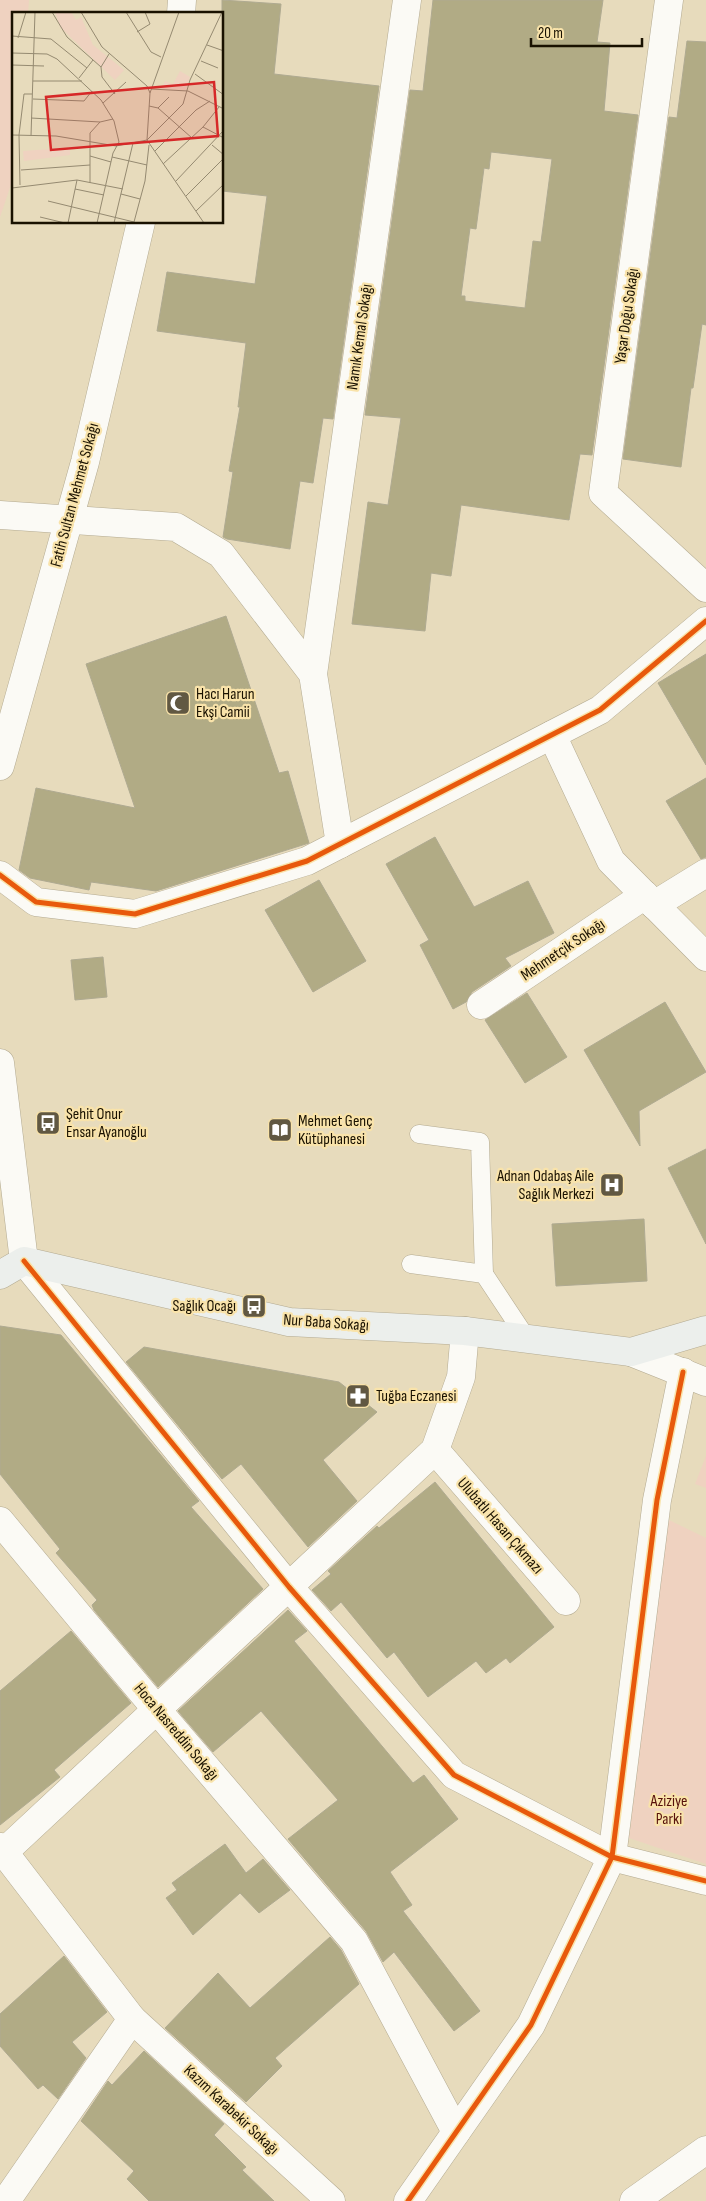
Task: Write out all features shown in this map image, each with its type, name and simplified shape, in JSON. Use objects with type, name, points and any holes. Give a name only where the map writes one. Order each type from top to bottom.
[{"type":"main road","points":[[0,1274],[12,1265]]},
{"type":"main road","name":"Nur Baba Sokağı","points":[[12,1265],[289,1322],[465,1331],[631,1352]]},
{"type":"main road","points":[[631,1352],[706,1330]]},
{"type":"street","name":"Namık Kemal Sokağı","points":[[313,674],[407,0]]},
{"type":"street","name":"Yaşar Doğu Sokağı","points":[[669,0],[603,493],[706,588]]},
{"type":"street","name":"Fatih Sultan Mehmet Sokağı","points":[[0,766],[85,462],[142,224]]},
{"type":"street","points":[[0,515],[176,527],[221,554],[313,674],[340,844]]},
{"type":"street","points":[[0,875],[36,902],[135,914],[307,861],[600,710],[706,621]]},
{"type":"street","points":[[552,735],[611,861],[706,957]]},
{"type":"street","name":"Mehmetçik Sokağı","points":[[481,1005],[650,900],[706,873]]},
{"type":"street","points":[[1,1077],[12,1265],[454,1775],[612,1857],[706,1882]]},
{"type":"street","points":[[2,1850],[156,1710],[435,1450],[461,1377],[465,1331]]},
{"type":"street","points":[[408,2201],[531,2025],[612,1857],[657,1500],[695,1377],[631,1352]]},
{"type":"street","name":"Ulubatlı Hasan Çıkmazı","points":[[435,1450],[566,1601]]},
{"type":"street","name":"Hoca Nasreddin Sokağı","points":[[0,1521],[156,1710],[354,1941],[456,2132]]},
{"type":"street","name":"Kazım Karabekir Sokağı","points":[[2,1850],[132,2018],[331,2201]]},
{"type":"street","points":[[6,2201],[132,2018]]},
{"type":"street","points":[[634,2201],[706,2150]]},
{"type":"lane","points":[[419,1134],[480,1142],[484,1274],[527,1339]]},
{"type":"lane","points":[[411,1264],[484,1274]]},
{"type":"green space","points":[[0,0],[29,0],[28,12],[12,12],[12,182],[0,217]]},
{"type":"green space","points":[[706,1456],[706,1488],[695,1484]]},
{"type":"green space","name":"Aziziye Parki","points":[[667,1519],[706,1538],[706,1864],[629,1838]]},
{"type":"building","points":[[222,0],[281,4],[274,74],[379,86],[333,419],[323,418],[313,483],[300,481],[290,549],[223,537],[233,472],[229,471],[240,407],[238,407],[246,343],[157,331],[167,272],[255,284],[267,196],[224,191],[224,12],[222,12]]},
{"type":"building","points":[[433,0],[603,0],[597,42],[610,43],[604,111],[638,115],[592,455],[580,454],[569,520],[461,505],[451,576],[431,573],[425,631],[352,624],[368,502],[388,505],[401,418],[365,415],[410,90],[423,91]],"holes":[[[491,152],[552,159],[541,242],[533,241],[525,308],[465,301],[465,296],[461,296],[470,228],[476,229],[484,168],[489,169]]]},
{"type":"building","points":[[687,41],[706,42],[706,325],[702,324],[693,388],[691,388],[681,467],[623,459],[669,117],[677,118]]},
{"type":"building","points":[[226,616],[279,773],[288,771],[309,843],[156,891],[91,882],[89,890],[30,878],[19,870],[36,788],[135,808],[86,664]]},
{"type":"building","points":[[706,654],[706,765],[658,683]]},
{"type":"building","points":[[706,778],[706,857],[701,859],[666,801]]},
{"type":"building","points":[[435,837],[474,907],[528,881],[554,933],[505,958],[511,966],[472,992],[466,1002],[453,1009],[420,945],[429,940],[386,864]]},
{"type":"building","points":[[319,880],[366,961],[313,992],[265,910]]},
{"type":"building","points":[[103,957],[107,997],[75,1000],[71,960]]},
{"type":"building","points":[[527,993],[567,1057],[525,1083],[485,1020]]},
{"type":"building","points":[[665,1002],[706,1072],[639,1111],[640,1146],[584,1050]]},
{"type":"building","points":[[706,1149],[706,1244],[668,1168]]},
{"type":"building","points":[[644,1219],[647,1281],[556,1286],[552,1224]]},
{"type":"building","points":[[0,1326],[61,1335],[199,1501],[191,1507],[263,1589],[158,1687],[94,1610],[92,1605],[97,1600],[56,1553],[60,1549],[0,1474]]},
{"type":"building","points":[[144,1347],[339,1382],[377,1412],[323,1460],[357,1501],[308,1547],[241,1464],[222,1479],[126,1362]]},
{"type":"building","points":[[435,1482],[554,1627],[510,1663],[506,1658],[486,1673],[476,1661],[428,1697],[394,1652],[387,1658],[341,1602],[331,1611],[312,1590],[331,1574],[328,1571],[377,1526],[379,1528]]},
{"type":"building","points":[[288,1610],[307,1631],[294,1641],[413,1783],[424,1775],[458,1819],[390,1872],[412,1905],[403,1911],[480,2011],[454,2031],[394,1952],[383,1962],[366,1931],[288,1839],[338,1800],[261,1711],[213,1752],[178,1711]]},
{"type":"building","points":[[71,1631],[131,1703],[54,1770],[60,1777],[0,1825],[0,1691]]},
{"type":"building","points":[[225,1844],[246,1873],[263,1859],[290,1890],[259,1913],[240,1893],[193,1935],[166,1898],[177,1890],[172,1883]]},
{"type":"building","points":[[330,1937],[341,1950],[359,1984],[275,2058],[282,2066],[246,2102],[165,2028],[218,1973],[250,2008]]},
{"type":"building","points":[[64,1956],[107,2012],[72,2042],[86,2058],[58,2099],[43,2085],[38,2089],[0,2046],[0,2014]]},
{"type":"building","points":[[144,2051],[224,2124],[214,2135],[246,2167],[242,2170],[274,2201],[149,2201],[127,2179],[134,2171],[81,2121],[108,2081],[112,2085]]},
{"type":"cycle path","points":[[0,875],[36,902],[135,914],[307,861],[600,710],[706,621]]},
{"type":"cycle path","points":[[24,1261],[289,1587],[454,1775],[612,1857],[706,1881]]},
{"type":"cycle path","points":[[408,2201],[531,2025],[612,1857],[657,1500],[683,1372]]},
{"type":"place","name":"Hacı Harun Ekşi Camii","points":[[178,703]]},
{"type":"place","name":"Şehit Onur Ensar Ayanoğlu","points":[[48,1123]]},
{"type":"place","name":"Mehmet Genç Kütüphanesi","points":[[280,1130]]},
{"type":"place","name":"Adnan Odabaş Aile Sağlık Merkezi","points":[[612,1185]]},
{"type":"place","name":"Sağlık Ocağı","points":[[254,1306]]},
{"type":"place","name":"Tuğba Eczanesi","points":[[358,1396]]}]
